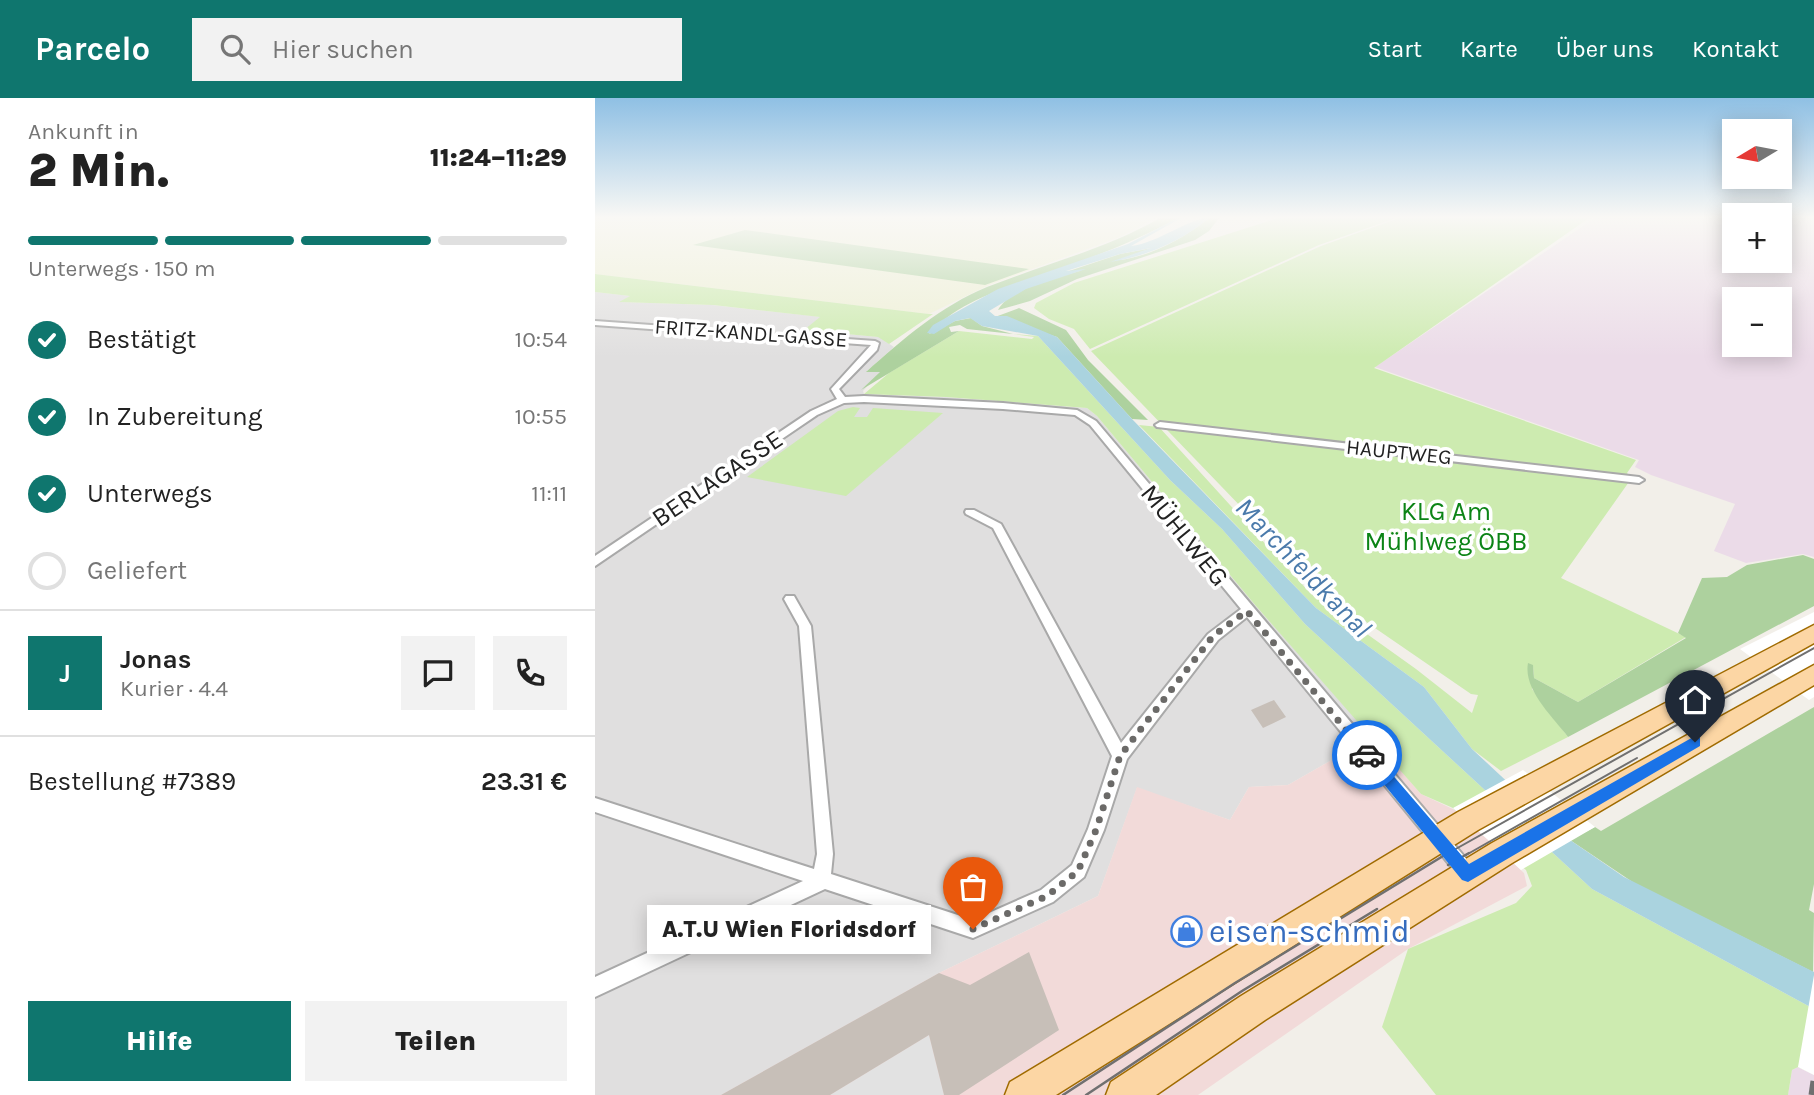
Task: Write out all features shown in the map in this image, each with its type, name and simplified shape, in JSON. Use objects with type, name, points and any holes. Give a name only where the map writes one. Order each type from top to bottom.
[{"type":"main road","points":[[1023,1095],[1468,821],[1814,633]]},
{"type":"main road","points":[[1124,1095],[1253,1008],[1502,853],[1803,681]]},
{"type":"street","name":"FRITZ-KANDL-GASSE","points":[[595,323],[875,343],[835,389],[842,400]]},
{"type":"street","name":"BERLAGASSE","points":[[595,562],[803,420],[842,400]]},
{"type":"street","name":"MÜHLWEG","points":[[842,400],[958,403],[1077,413],[1093,423],[1468,874]]},
{"type":"street","name":"HAUPTWEG","points":[[1160,425],[1639,480]]},
{"type":"street","points":[[970,512],[996,526],[1120,756]]},
{"type":"street","points":[[790,599],[806,626],[825,854],[821,882]]},
{"type":"street","points":[[595,805],[821,882],[973,929],[1047,896],[1078,871],[1096,830],[1120,756],[1213,636],[1247,611]]},
{"type":"street","points":[[595,987],[821,882]]},
{"type":"shaded area","points":[[1526,265],[1722,265],[1722,273],[1792,273],[1792,265],[1814,265],[1814,557],[1803,554],[1746,563],[1714,551],[1735,504],[1635,467],[1639,460],[1375,367]]},
{"type":"shaded area","points":[[595,292],[631,296],[621,302],[712,305],[822,317],[805,330],[879,337],[894,347],[867,371],[881,371],[863,391],[864,394],[946,397],[1087,408],[1097,416],[1256,606],[1372,737],[1288,785],[1249,787],[1230,820],[1137,788],[1098,896],[939,973],[726,1095],[595,1095]]},
{"type":"shaded area","points":[[1372,737],[1421,794],[1457,811],[1524,873],[1527,886],[1408,949],[1198,1095],[721,1095],[939,973],[1098,896],[1137,787],[1230,820],[1249,787],[1288,785]]},
{"type":"shaded area","points":[[929,1035],[944,1095],[830,1095]]},
{"type":"shaded area","points":[[1798,1067],[1814,1075],[1814,1095],[1788,1095],[1792,1070]]},
{"type":"green space","points":[[595,265],[1045,265],[989,285],[929,314],[595,274]]},
{"type":"green space","points":[[836,265],[996,265],[1029,269],[985,285]]},
{"type":"green space","points":[[1051,265],[1073,265],[971,303],[941,322],[929,334],[955,321],[971,318],[982,326],[1013,334],[967,329],[960,325],[949,327],[951,332],[959,331],[861,390],[880,372],[866,372],[908,336],[954,304],[987,287]]},
{"type":"green space","points":[[1088,265],[1121,265],[1077,279],[1030,301],[998,310],[1012,296],[1023,290],[1080,271],[1066,272]]},
{"type":"green space","points":[[1132,265],[1276,265],[1090,349],[1074,329],[1049,319],[1034,308],[1036,303],[1074,283]]},
{"type":"green space","name":"KLG Am Mühlweg ÖBB","points":[[1280,265],[1522,265],[1374,368],[1636,460],[1627,473],[1631,479],[1561,578],[1686,637],[1578,702],[1534,678],[1533,666],[1532,689],[1568,737],[1501,771],[1472,749],[1424,687],[1316,608],[1139,425],[1159,427],[1311,594],[1472,713],[1478,695],[1471,694],[1324,593],[1091,351]]},
{"type":"green space","points":[[595,274],[933,314],[889,344],[878,337],[804,330],[820,317],[713,305],[619,302],[630,296],[595,292]]},
{"type":"green space","points":[[1019,308],[1066,330],[1088,360],[1148,420],[1132,419],[1057,337],[995,317]]},
{"type":"green space","points":[[959,331],[1032,339],[1034,337],[1013,334],[1038,336],[1170,480],[1222,529],[1305,624],[1592,889],[1814,1009],[1814,1074],[1798,1067],[1792,1070],[1788,1095],[1436,1095],[1382,1027],[1408,949],[1516,903],[1532,886],[1526,870],[1453,808],[1421,794],[1256,606],[1097,416],[1087,408],[946,397],[864,394],[889,373]]},
{"type":"green space","points":[[860,408],[854,417],[867,417],[873,408],[943,413],[846,496],[747,477],[838,411]]},
{"type":"green space","points":[[1803,555],[1814,559],[1814,606],[1568,737],[1547,712],[1530,683],[1528,663],[1533,665],[1534,678],[1578,702],[1686,638],[1678,633],[1702,578],[1727,577],[1747,565]]},
{"type":"green space","points":[[1814,707],[1814,884],[1809,910],[1814,913],[1813,972],[1634,883],[1570,840],[1595,827],[1601,831]]},
{"type":"water","points":[[1069,265],[1087,265],[1066,271],[1086,269],[1026,289],[989,311],[995,316],[1007,316],[1057,337],[1132,419],[1316,608],[1424,687],[1472,749],[1570,840],[1624,877],[1814,972],[1814,1009],[1592,889],[1305,624],[1222,529],[1170,480],[1038,336],[982,326],[970,318],[955,321],[934,334],[927,333],[933,325],[998,289]]},
{"type":"pier","points":[[1814,612],[1814,697],[1809,700],[1740,649]]},
{"type":"pier","points":[[1523,770],[1595,827],[1521,870],[1453,808]]},
{"type":"pier","points":[[1814,975],[1814,1075],[1798,1067]]},
{"type":"building","points":[[1274,700],[1286,717],[1263,728],[1251,710]]},
{"type":"building","points":[[1029,952],[1059,1030],[959,1095],[944,1095],[929,1035],[830,1095],[721,1095],[939,973],[970,985]]},
{"type":"tram line","points":[[1445,855],[1814,648]]},
{"type":"tram line","points":[[1466,855],[1637,758]]},
{"type":"tram line","points":[[1063,1095],[1235,983],[1448,853]]},
{"type":"tram line","points":[[1448,865],[1469,853]]},
{"type":"tram line","points":[[1086,1095],[1242,991],[1377,909]]},
{"type":"railway","points":[[1812,1095],[1814,1081]]},
{"type":"way so far","points":[[973,929],[1047,896],[1078,871],[1096,830],[1120,756],[1213,636],[1247,611],[1367,755]]},
{"type":"place","name":"A.T.U Wien Floridsdorf","points":[[973,929]]},
{"type":"place","name":"eisen-schmid","points":[[1186,931]]},
{"type":"route","points":[[1367,755],[1468,874],[1695,742]]},
{"type":"water label","name":"Marchfeldkanal","points":[[1304,567]]}]
